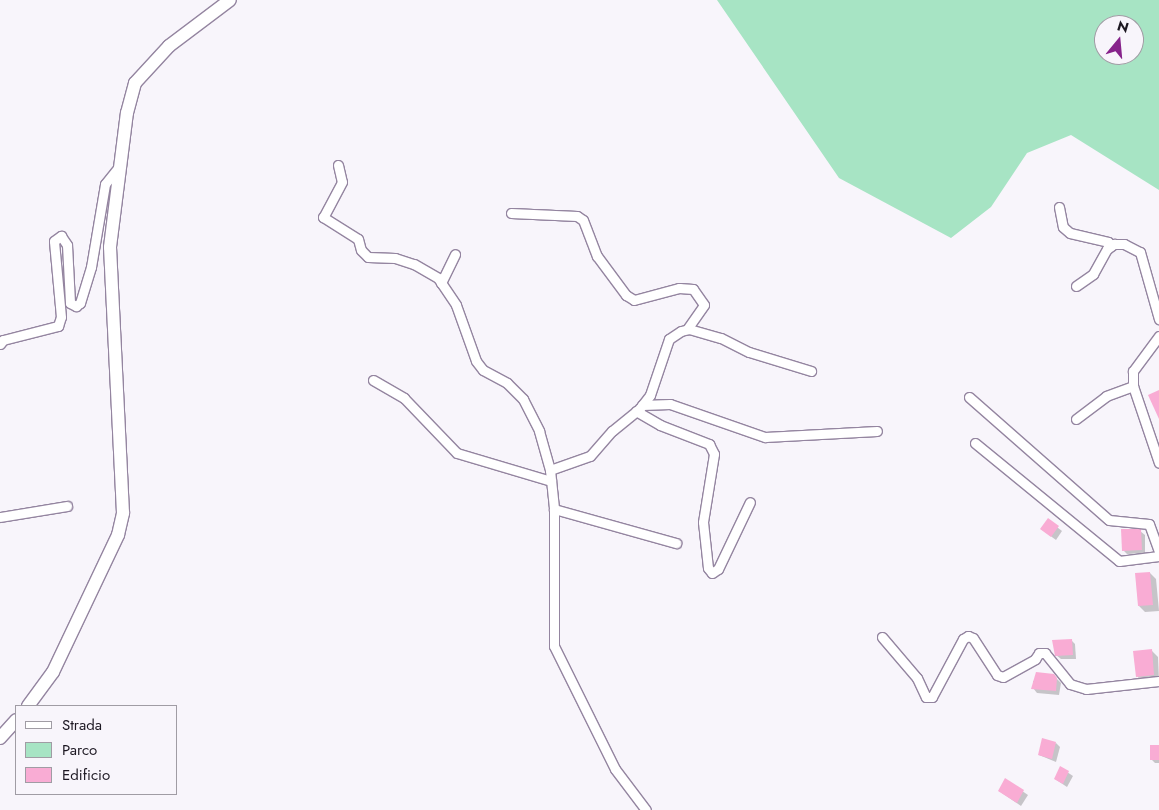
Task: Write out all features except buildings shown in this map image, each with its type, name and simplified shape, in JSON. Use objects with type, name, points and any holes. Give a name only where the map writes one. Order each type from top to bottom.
[{"type":"street","points":[[29,705],[53,672],[118,535],[123,513],[110,247],[127,113],[135,83],[169,46],[230,0]]},
{"type":"street","points":[[1,341],[58,326],[61,317],[54,241],[61,236],[67,245],[70,303],[76,306],[80,302],[91,267],[105,184],[122,163]]},
{"type":"street","points":[[338,165],[342,182],[323,217],[358,238],[361,250],[368,257],[395,258],[414,264],[442,283],[456,305],[476,361],[482,370],[507,383],[522,399],[539,431],[550,470],[554,508],[554,646],[614,769],[646,810]]},
{"type":"street","points":[[1059,206],[1063,227],[1070,233],[1108,242],[1111,246]]},
{"type":"street","points":[[511,213],[577,216],[583,220],[597,256],[626,295],[634,300],[679,288],[693,289],[704,305],[687,329],[669,339],[650,394],[639,408],[612,430],[590,456],[550,470]]},
{"type":"street","points":[[1076,286],[1093,274],[1111,246],[1124,244],[1140,252],[1159,319]]},
{"type":"street","points":[[442,283],[455,254]]},
{"type":"street","points":[[687,329],[812,371]]},
{"type":"street","points":[[1159,336],[1133,371],[1133,386],[1159,463]]},
{"type":"street","points":[[373,380],[404,398],[458,453],[551,481]]},
{"type":"street","points":[[1076,419],[1106,396],[1133,386]]},
{"type":"street","points":[[969,398],[1109,520],[1149,524],[1159,554],[1119,562],[975,443]]},
{"type":"street","points":[[639,408],[670,404],[765,437],[877,431]]},
{"type":"street","points":[[639,408],[660,424],[709,444],[714,454],[703,522],[708,568],[712,573],[718,569],[750,502]]},
{"type":"street","points":[[0,517],[67,506]]},
{"type":"street","points":[[554,508],[676,542]]},
{"type":"street","points":[[882,636],[916,678],[926,697],[932,697],[935,693],[963,639],[968,636],[973,638],[997,675],[1003,677],[1045,653],[1070,684],[1086,689],[1159,681]]},
{"type":"street","points":[[0,738],[15,721]]},
{"type":"green space","points":[[717,0],[1159,0],[1159,190],[1071,135],[1027,153],[991,207],[951,238],[839,178]]}]
